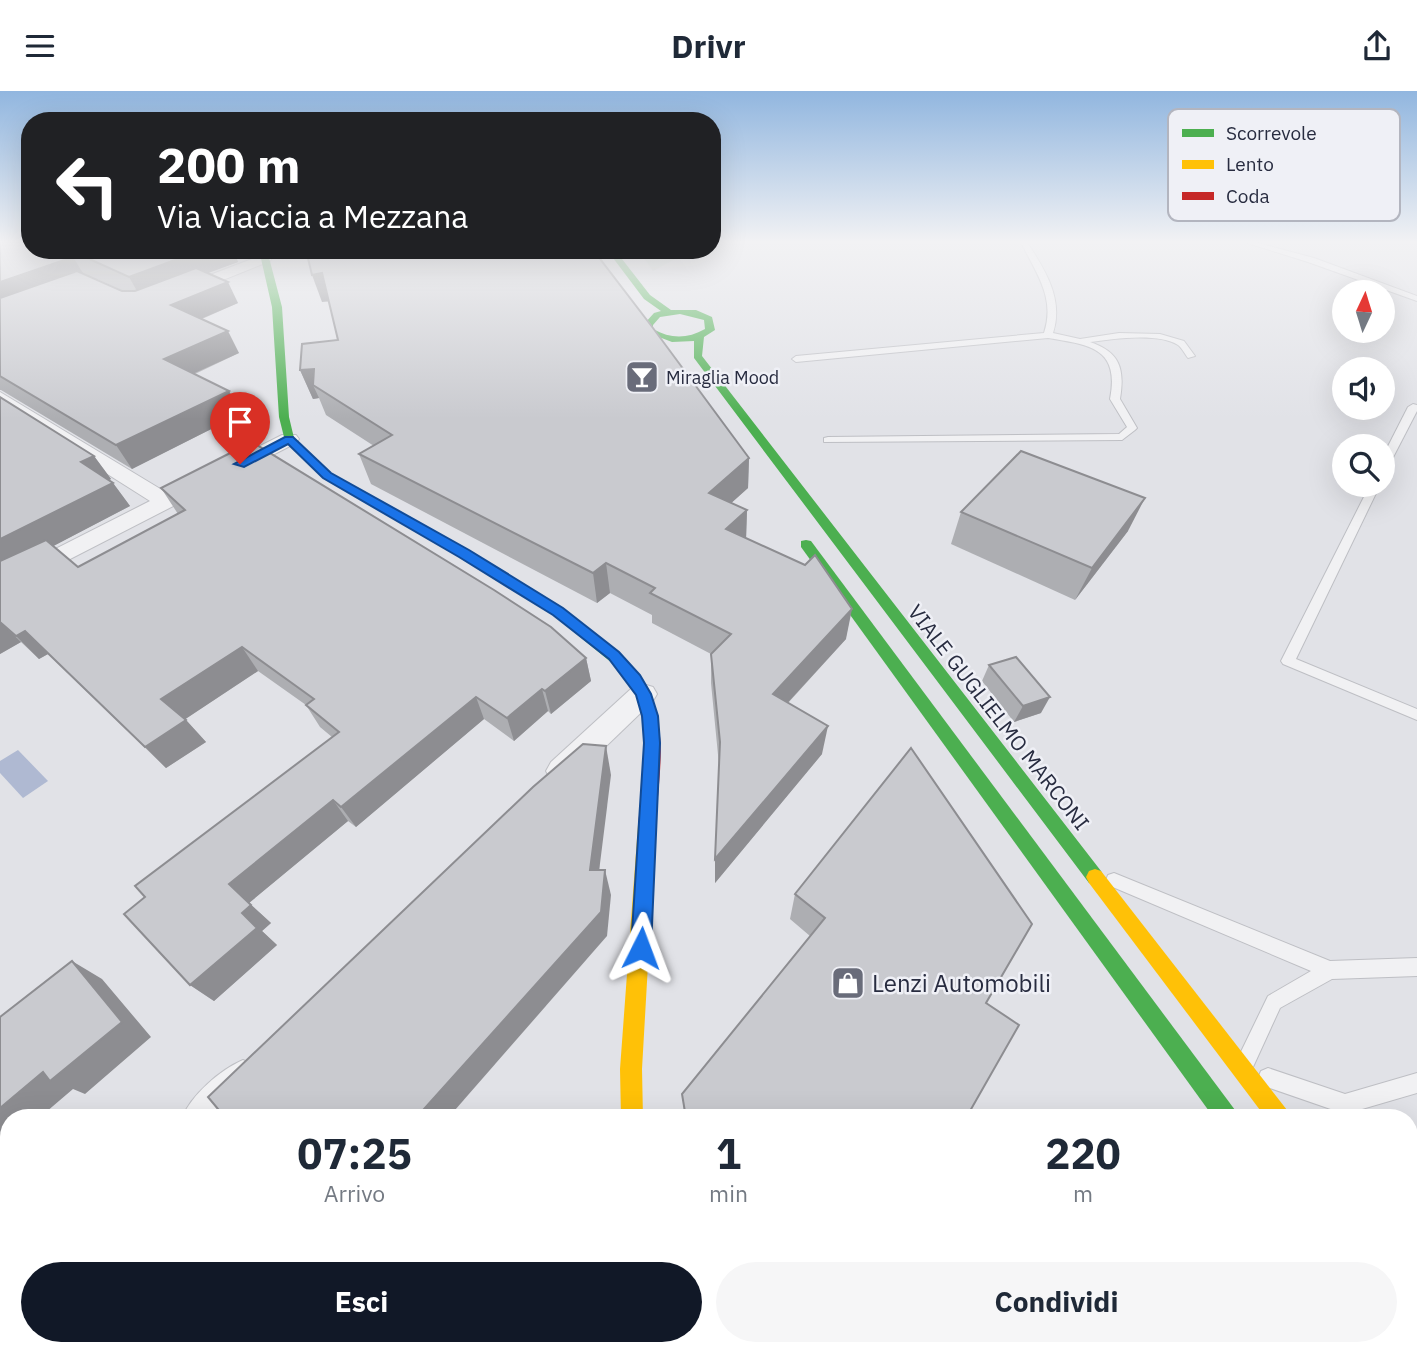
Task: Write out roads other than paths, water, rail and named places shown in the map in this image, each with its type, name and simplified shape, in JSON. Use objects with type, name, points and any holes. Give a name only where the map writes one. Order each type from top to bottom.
[{"type":"main road","points":[[276,301],[284,417],[289,439],[327,476],[464,554],[558,612],[614,656],[643,694],[650,716],[652,743],[631,1069],[632,1109]]},
{"type":"main road","points":[[630,301],[655,335],[663,339],[685,340],[699,337]]},
{"type":"main road","points":[[653,301],[668,312]]},
{"type":"main road","points":[[641,316],[651,319],[668,312]]},
{"type":"main road","name":"VIALE GUGLIELMO MARCONI","points":[[668,312],[696,313],[709,319],[712,324],[710,330],[699,337],[697,356],[805,501],[1272,1109]]},
{"type":"main road","points":[[663,339],[671,360]]},
{"type":"main road","points":[[799,534],[1220,1109]]},
{"type":"street","points":[[0,398],[167,502]]},
{"type":"street","points":[[0,587],[289,439]]},
{"type":"street","points":[[539,793],[643,694]]},
{"type":"street","points":[[212,1109],[263,1061]]},
{"type":"lane","points":[[1048,335],[1054,323],[1052,301]]},
{"type":"lane","points":[[796,359],[1048,335],[1079,341],[1099,347],[1113,359],[1119,384],[1115,399],[1132,428],[1122,437],[828,440]]},
{"type":"lane","points":[[1079,341],[1100,337],[1168,338],[1183,344],[1191,356]]},
{"type":"lane","points":[[1395,443],[1413,407],[1417,408]]},
{"type":"lane","points":[[1369,497],[1288,661],[1417,715]]},
{"type":"lane","points":[[1089,868],[1330,969],[1417,967]]},
{"type":"lane","points":[[1330,969],[1274,1002],[1242,1069],[1345,1104],[1417,1083]]},
{"type":"water","points":[[18,750],[48,781],[23,798],[0,773],[0,761]]},
{"type":"place","name":"Miraglia Mood","points":[[642,377]]},
{"type":"place","name":"Lenzi Automobili","points":[[848,983]]}]
